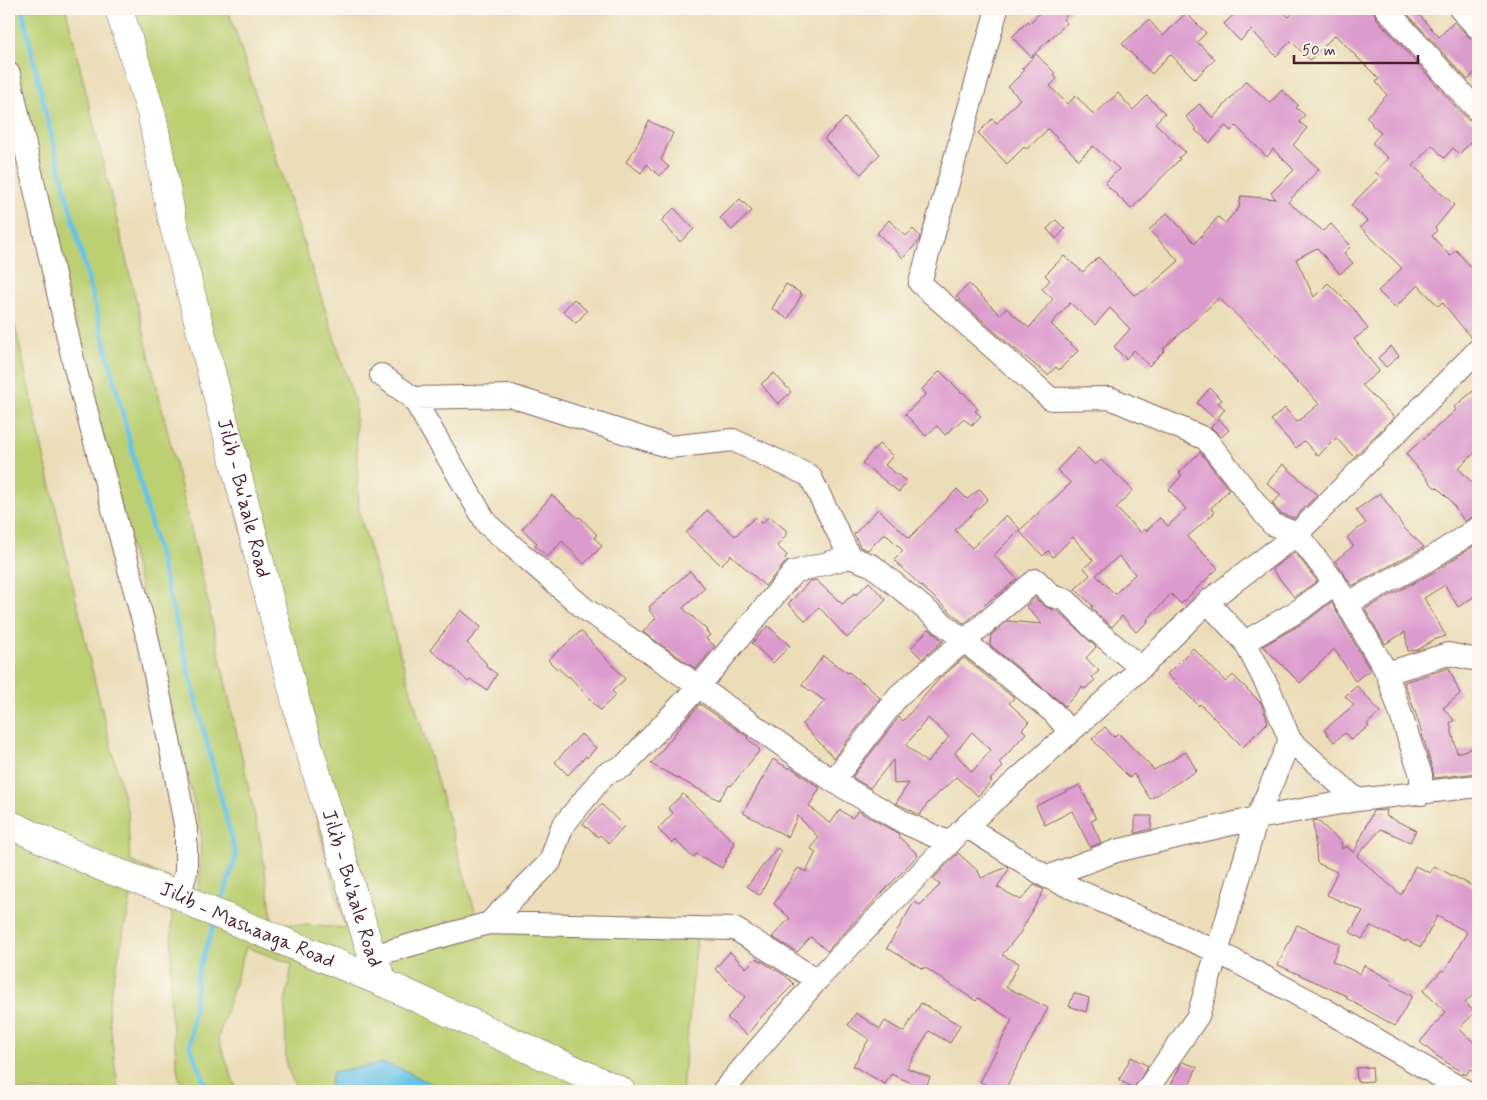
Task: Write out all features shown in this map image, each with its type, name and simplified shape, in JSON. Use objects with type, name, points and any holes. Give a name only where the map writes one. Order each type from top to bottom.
[{"type":"main road","name":"Jilib - Bu'aale Road","points":[[119,9],[152,116],[172,219],[300,718],[372,956],[384,983]]},
{"type":"main road","name":"Jilib - Mashaaga Road","points":[[9,824],[102,867],[189,900],[384,983],[621,1091]]},
{"type":"street","points":[[997,9],[920,283],[1051,399],[1110,398],[1206,439],[1272,524],[1297,534],[1336,583],[1346,604],[1387,674],[1421,775],[1421,794]]},
{"type":"street","points":[[1386,9],[1478,111]]},
{"type":"street","points":[[1460,9],[1478,28]]},
{"type":"street","points":[[9,74],[74,364],[146,632],[160,696],[186,830],[186,872],[189,900]]},
{"type":"street","points":[[722,1091],[817,980],[966,826],[1141,668],[1207,602],[1297,534],[1478,350]]},
{"type":"street","points":[[381,375],[413,398],[487,524],[585,609],[833,781],[905,824],[950,843]]},
{"type":"street","points":[[413,398],[511,396],[670,447],[733,440],[810,476],[850,557]]},
{"type":"street","points":[[1346,604],[1428,560],[1478,528]]},
{"type":"street","points":[[489,923],[550,862],[562,827],[605,774],[624,766],[698,686],[794,572],[850,557],[873,566],[1053,712],[1070,732]]},
{"type":"street","points":[[833,781],[899,695],[1036,580],[1052,596],[1066,600],[1090,626],[1141,668]]},
{"type":"street","points":[[1245,642],[1301,609],[1336,583]]},
{"type":"street","points":[[1207,602],[1245,642],[1270,691],[1290,740],[1357,800]]},
{"type":"street","points":[[1387,674],[1448,654],[1478,660]]},
{"type":"street","points":[[1146,1091],[1198,1016],[1258,818],[1290,740]]},
{"type":"street","points":[[1047,876],[1116,852],[1258,818],[1357,800],[1478,786]]},
{"type":"street","points":[[966,826],[1047,876],[1218,952],[1317,1005],[1465,1091]]},
{"type":"street","points":[[372,956],[489,923],[735,929],[817,980]]},
{"type":"green space","points":[[9,9],[66,9],[198,558],[260,839],[273,923],[345,928],[238,517],[120,9],[228,9],[355,402],[359,512],[477,918],[698,928],[682,1091],[445,1091],[404,1071],[333,1072],[328,1091],[297,1091],[286,1064],[285,1003],[292,964],[246,947],[218,1038],[237,1091],[184,1091],[178,1075],[170,1005],[172,913],[133,888],[108,1007],[118,1091],[9,1091],[9,299],[91,666],[128,814],[130,861],[199,891],[201,831],[9,57]]},
{"type":"water","points":[[382,1063],[404,1070],[445,1091],[328,1091],[333,1072]]},
{"type":"building","points":[[1043,9],[1072,9],[1063,19],[1067,23],[1031,57],[1012,37],[1028,21],[1030,23]]},
{"type":"building","points":[[1240,9],[1281,9],[1289,17],[1297,9],[1373,9],[1376,18],[1468,120],[1478,124],[1478,135],[1459,154],[1453,148],[1444,158],[1432,145],[1413,166],[1454,205],[1435,228],[1437,230],[1432,236],[1450,256],[1456,250],[1478,275],[1478,337],[1472,339],[1442,302],[1438,306],[1418,285],[1395,308],[1378,291],[1402,268],[1360,227],[1367,221],[1351,205],[1380,176],[1375,172],[1388,158],[1372,143],[1381,133],[1366,117],[1387,95],[1376,82],[1379,79],[1335,35],[1310,60],[1291,41],[1276,56],[1251,30],[1240,41],[1224,24]]},
{"type":"building","points":[[1403,9],[1414,9],[1439,37],[1454,22],[1469,37],[1478,41],[1478,69],[1468,80]]},
{"type":"building","points":[[1186,13],[1206,33],[1197,42],[1215,59],[1195,79],[1170,54],[1152,74],[1122,44],[1149,20],[1163,36]]},
{"type":"building","points":[[1036,54],[1055,73],[1054,75],[1057,79],[1050,86],[1067,104],[1076,96],[1094,115],[1118,93],[1133,110],[1147,96],[1165,113],[1155,123],[1185,152],[1131,209],[1105,183],[1119,169],[1093,146],[1079,160],[1048,129],[1027,149],[1024,147],[1007,164],[978,133],[992,119],[997,123],[1020,99],[1008,87],[1024,71],[1022,69]]},
{"type":"building","points":[[1246,81],[1270,103],[1282,90],[1298,105],[1296,108],[1305,115],[1299,122],[1307,128],[1293,145],[1319,169],[1288,202],[1323,231],[1331,224],[1351,246],[1344,253],[1353,263],[1340,274],[1317,248],[1296,259],[1314,297],[1328,283],[1354,309],[1368,329],[1354,339],[1379,371],[1362,385],[1394,417],[1354,457],[1336,438],[1318,456],[1304,441],[1296,448],[1271,420],[1285,408],[1297,422],[1319,404],[1299,382],[1298,384],[1259,337],[1219,298],[1163,349],[1165,350],[1149,366],[1134,350],[1126,359],[1114,347],[1130,329],[1110,308],[1095,325],[1070,303],[1051,324],[1078,351],[1059,370],[1056,367],[1048,375],[1010,345],[956,297],[969,284],[1000,315],[1006,308],[1029,328],[1053,299],[1042,289],[1050,280],[1045,275],[1064,256],[1083,272],[1098,257],[1134,295],[1145,290],[1179,261],[1149,230],[1167,213],[1195,243],[1218,217],[1225,223],[1239,208],[1241,196],[1276,199],[1271,193],[1294,170],[1273,149],[1267,157],[1236,126],[1231,131],[1225,126],[1210,143],[1195,130],[1197,129],[1186,117],[1199,104],[1213,118]]},
{"type":"building","points":[[845,118],[880,154],[861,174],[824,139]]},
{"type":"building","points":[[649,121],[673,133],[661,160],[669,167],[659,176],[647,164],[641,173],[626,162]]},
{"type":"building","points":[[740,199],[752,211],[732,230],[720,218]]},
{"type":"building","points":[[674,208],[694,229],[680,242],[661,221]]},
{"type":"building","points":[[889,220],[906,236],[913,229],[920,236],[918,242],[903,258],[877,233]]},
{"type":"building","points":[[1056,220],[1065,229],[1056,239],[1047,229]]},
{"type":"building","points":[[786,284],[802,294],[788,319],[772,309]]},
{"type":"building","points":[[574,299],[587,311],[576,323],[563,311]]},
{"type":"building","points":[[1391,346],[1399,356],[1386,367],[1378,358]]},
{"type":"building","points":[[940,371],[963,392],[978,409],[975,411],[981,416],[972,425],[963,419],[945,435],[937,426],[926,436],[905,414],[926,394],[922,389]]},
{"type":"building","points":[[774,373],[791,392],[778,404],[761,384]]},
{"type":"building","points":[[1478,387],[1478,450],[1458,468],[1478,489],[1478,515],[1464,521],[1450,500],[1437,487],[1435,488],[1406,454],[1456,410],[1454,407]]},
{"type":"building","points":[[1210,388],[1222,400],[1218,403],[1225,409],[1216,420],[1197,403]]},
{"type":"building","points":[[1219,419],[1229,430],[1221,437],[1211,427]]},
{"type":"building","points":[[879,444],[893,456],[885,465],[907,482],[899,492],[862,463]]},
{"type":"building","points":[[1078,448],[1095,465],[1101,460],[1133,490],[1116,508],[1141,533],[1144,529],[1146,531],[1160,518],[1168,526],[1186,509],[1169,490],[1182,475],[1179,473],[1200,452],[1229,490],[1211,508],[1214,513],[1187,537],[1218,568],[1181,604],[1171,594],[1147,620],[1148,622],[1136,632],[1122,616],[1112,627],[1075,589],[1090,575],[1084,568],[1093,560],[1073,537],[1053,557],[1048,551],[1043,556],[1019,531],[1071,483],[1057,470]],"holes":[[[1119,556],[1135,574],[1115,594],[1096,575]]]},
{"type":"building","points":[[1283,464],[1317,495],[1294,518],[1280,513],[1272,503],[1281,495],[1267,483]]},
{"type":"building","points":[[957,489],[967,499],[980,489],[988,499],[955,530],[972,548],[1006,515],[1020,529],[994,555],[1017,579],[964,624],[894,560],[903,551],[885,533],[868,550],[860,547],[854,534],[878,509],[909,538]]},
{"type":"building","points":[[1380,493],[1404,528],[1424,547],[1352,586],[1335,561],[1353,546],[1347,537],[1366,523],[1356,510]]},
{"type":"building","points":[[552,495],[578,518],[580,517],[597,535],[594,537],[602,546],[584,564],[562,541],[548,557],[535,546],[537,543],[522,529]]},
{"type":"building","points":[[707,510],[735,536],[755,517],[762,524],[769,516],[786,530],[786,535],[777,546],[787,555],[785,558],[788,561],[765,586],[731,555],[721,565],[686,533]]},
{"type":"building","points":[[1478,543],[1478,594],[1458,607],[1445,585],[1424,598],[1446,636],[1433,640],[1418,650],[1408,651],[1405,632],[1385,644],[1365,609],[1434,572]]},
{"type":"building","points":[[1295,552],[1317,581],[1294,597],[1272,569]]},
{"type":"building","points":[[690,571],[705,588],[683,608],[707,630],[710,635],[706,639],[715,646],[696,669],[643,632],[656,618],[649,610],[651,609],[649,607]]},
{"type":"building","points":[[816,580],[842,604],[855,593],[856,595],[869,582],[886,600],[847,638],[819,607],[806,621],[788,604],[810,581]]},
{"type":"building","points":[[1035,598],[1048,608],[1059,612],[1096,647],[1086,658],[1099,671],[1092,677],[1095,680],[1085,689],[1082,687],[1065,706],[990,645],[991,635],[1008,621],[1042,624],[1026,606]]},
{"type":"building","points":[[1331,602],[1370,670],[1355,681],[1334,649],[1300,683],[1263,646],[1308,620]]},
{"type":"building","points":[[461,610],[481,627],[467,643],[487,664],[485,666],[497,674],[487,690],[471,680],[468,682],[454,668],[430,650]]},
{"type":"building","points":[[768,626],[790,646],[773,663],[752,643]]},
{"type":"building","points":[[929,629],[943,641],[922,659],[911,648]]},
{"type":"building","points":[[581,631],[625,679],[612,691],[616,695],[600,710],[569,676],[557,669],[548,660]]},
{"type":"building","points":[[1193,648],[1226,682],[1233,675],[1261,703],[1268,722],[1243,747],[1167,674]]},
{"type":"building","points":[[823,656],[863,682],[880,698],[834,758],[802,724],[825,701],[802,685]]},
{"type":"building","points":[[964,658],[1014,698],[1009,703],[1029,722],[1022,729],[1026,733],[999,763],[1003,767],[978,796],[956,777],[927,804],[920,815],[896,803],[909,783],[894,784],[893,760],[870,788],[852,777],[899,717],[903,721],[940,678]],"holes":[[[928,718],[949,737],[927,763],[906,745]],[[972,732],[991,750],[972,772],[955,753]]]},
{"type":"building","points":[[1449,668],[1460,694],[1443,708],[1454,720],[1450,723],[1457,753],[1478,746],[1478,773],[1434,778],[1417,717],[1404,682]]},
{"type":"building","points":[[1357,686],[1380,712],[1367,724],[1369,726],[1351,740],[1345,733],[1334,742],[1324,730],[1354,705],[1345,696]]},
{"type":"building","points":[[700,704],[748,737],[760,750],[731,786],[729,785],[719,800],[651,764]]},
{"type":"building","points":[[1105,727],[1114,737],[1118,733],[1154,770],[1186,752],[1197,771],[1150,799],[1134,774],[1130,778],[1092,739]]},
{"type":"building","points":[[581,734],[596,748],[568,775],[555,762]]},
{"type":"building","points":[[773,759],[789,769],[790,767],[820,788],[809,806],[830,824],[840,810],[852,818],[858,811],[899,834],[898,836],[918,855],[827,951],[811,937],[797,952],[772,937],[790,918],[774,904],[798,868],[806,872],[816,852],[811,849],[818,837],[798,816],[788,837],[743,813]]},
{"type":"building","points":[[1080,785],[1096,819],[1091,821],[1101,843],[1090,847],[1072,811],[1045,825],[1036,806]]},
{"type":"building","points":[[683,794],[735,843],[722,868],[696,854],[693,858],[675,840],[672,843],[658,829],[673,813],[668,808]]},
{"type":"building","points":[[601,804],[624,826],[609,843],[600,835],[598,837],[583,824]]},
{"type":"building","points":[[1387,810],[1386,816],[1416,830],[1410,842],[1381,829],[1357,856],[1401,895],[1415,866],[1430,873],[1434,866],[1478,889],[1478,989],[1465,1003],[1475,1012],[1459,1029],[1478,1046],[1478,1073],[1470,1069],[1466,1075],[1434,1054],[1420,1042],[1446,1012],[1423,991],[1442,970],[1444,972],[1467,932],[1437,916],[1421,947],[1406,940],[1405,942],[1371,926],[1362,939],[1350,932],[1363,911],[1327,895],[1337,872],[1317,863],[1313,821],[1317,820],[1341,842],[1342,849],[1346,846],[1354,853],[1373,811]]},
{"type":"building","points":[[1135,816],[1152,816],[1151,829],[1135,833]]},
{"type":"building","points":[[777,848],[781,851],[759,895],[747,886]]},
{"type":"building","points":[[958,853],[978,871],[981,878],[1007,867],[1009,869],[997,887],[1021,900],[1034,885],[1044,890],[1020,933],[1002,955],[1019,963],[1006,987],[1048,1008],[1004,1091],[998,1091],[980,1082],[1012,1020],[978,998],[976,1001],[924,967],[923,969],[887,948],[914,902],[920,905],[940,885],[933,879]]},
{"type":"building","points":[[1297,925],[1340,944],[1332,961],[1360,974],[1364,965],[1392,981],[1391,984],[1412,996],[1395,1026],[1346,998],[1347,996],[1278,965]]},
{"type":"building","points":[[730,952],[746,968],[756,958],[784,975],[794,984],[763,1015],[747,1035],[727,1018],[745,997],[715,969]]},
{"type":"building","points":[[1074,993],[1089,998],[1086,1012],[1069,1006]]},
{"type":"building","points":[[921,1003],[960,1025],[950,1043],[929,1031],[907,1068],[930,1077],[925,1089],[891,1074],[885,1084],[853,1066],[869,1039],[848,1025],[856,1013],[880,1029],[885,1021],[904,1032]]},
{"type":"building","points":[[1131,1057],[1148,1066],[1134,1088],[1119,1080]]},
{"type":"building","points":[[1182,1062],[1197,1067],[1187,1091],[1168,1091]]},
{"type":"building","points":[[1372,1067],[1373,1081],[1357,1082],[1356,1068]]},
{"type":"waterway","points":[[22,9],[47,118],[236,856],[220,907]]},
{"type":"waterway","points":[[208,1091],[190,1046],[198,972],[215,922]]}]
